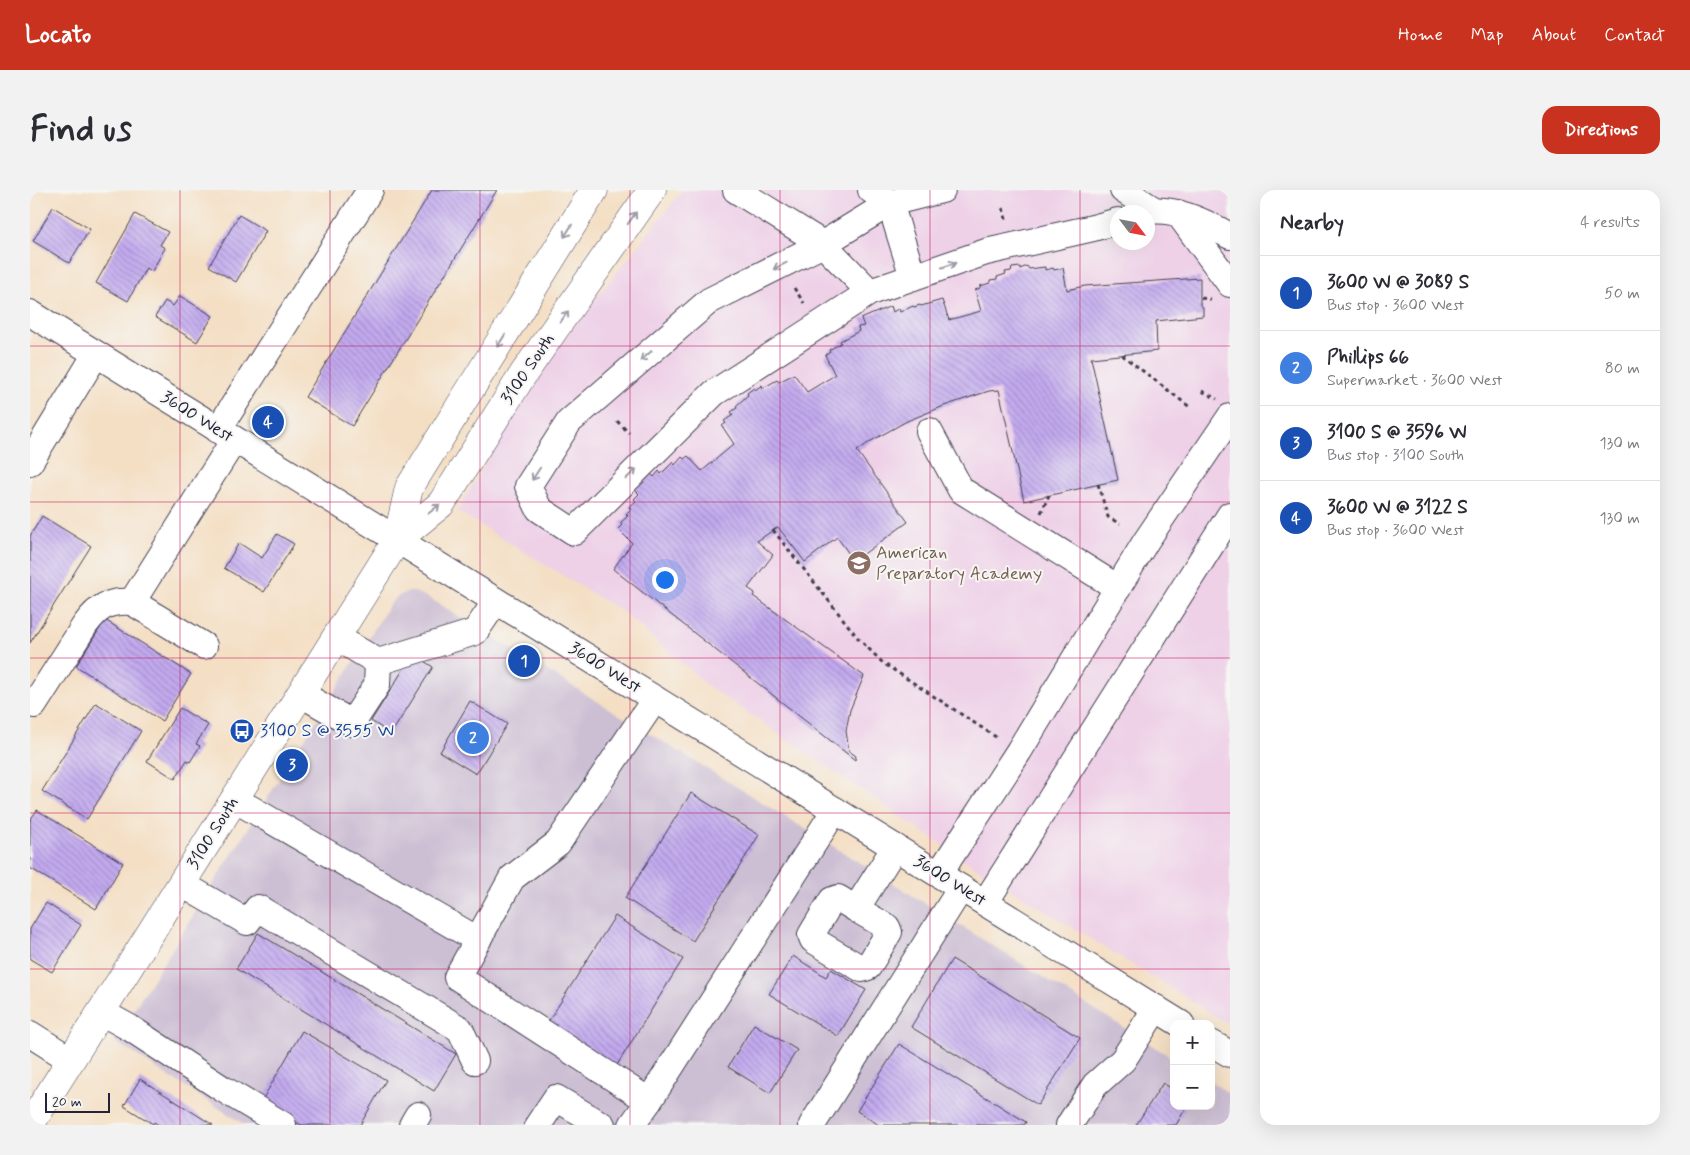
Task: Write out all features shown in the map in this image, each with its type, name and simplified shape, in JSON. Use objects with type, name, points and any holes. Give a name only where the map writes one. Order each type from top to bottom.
[{"type":"main road","name":"3100 South","points":[[397,540],[409,488],[594,190]]},
{"type":"main road","name":"3100 South","points":[[30,1125],[397,540],[441,504],[524,373],[652,190]]},
{"type":"street","points":[[132,602],[226,435],[370,190]]},
{"type":"street","points":[[736,190],[823,244],[870,292]]},
{"type":"street","points":[[942,190],[881,196],[823,244],[709,301],[569,422],[528,486],[539,509],[574,532],[714,393],[870,292],[986,252],[1110,223]]},
{"type":"street","points":[[1123,190],[1159,212],[1230,236]]},
{"type":"street","points":[[881,196],[913,277]]},
{"type":"street","points":[[1159,212],[1230,284]]},
{"type":"street","name":"3600 West","points":[[30,314],[1174,1020]]},
{"type":"street","points":[[30,462],[96,354]]},
{"type":"street","points":[[938,874],[1019,751],[1225,409]]},
{"type":"street","points":[[929,430],[961,490],[1118,588]]},
{"type":"street","points":[[985,903],[1230,514]]},
{"type":"street","points":[[34,705],[84,624],[93,613],[105,605],[118,600],[132,602],[204,646]]},
{"type":"street","points":[[336,637],[378,662],[475,632],[496,601]]},
{"type":"street","points":[[301,694],[352,723],[377,685],[378,662]]},
{"type":"street","points":[[649,1101],[457,977],[512,878],[558,843],[655,699]]},
{"type":"street","points":[[234,799],[478,940]]},
{"type":"street","points":[[632,1125],[835,810]]},
{"type":"street","points":[[856,909],[894,847]]},
{"type":"street","points":[[182,884],[247,922],[258,908],[452,1024],[460,1029],[475,1061]]},
{"type":"street","points":[[812,1125],[961,888]]},
{"type":"street","points":[[1069,1125],[1095,1085],[1123,1060],[1156,1008]]},
{"type":"street","points":[[101,1012],[283,1125]]},
{"type":"street","points":[[30,1034],[71,1060]]},
{"type":"street","points":[[1215,1045],[1230,1054]]},
{"type":"street","points":[[538,1125],[556,1098],[602,1125]]},
{"type":"path","points":[[1003,208],[1007,223]]},
{"type":"path","points":[[794,288],[804,303]]},
{"type":"path","points":[[1122,355],[1191,408]]},
{"type":"path","points":[[1202,391],[1225,409]]},
{"type":"path","points":[[617,421],[629,434]]},
{"type":"path","points":[[1098,484],[1108,517],[1120,524]]},
{"type":"path","points":[[1037,522],[1049,495]]},
{"type":"path","points":[[773,530],[858,638],[883,663],[987,731]]},
{"type":"shaded area","name":"American Preparatory Academy","points":[[683,190],[1230,190],[1230,1025],[978,869],[708,686],[623,612],[457,511],[546,361]]},
{"type":"shaded area","points":[[407,592],[415,592],[429,598],[854,859],[1170,1056],[1170,1110],[1215,1110],[1215,1085],[1230,1094],[1230,1125],[245,1125],[114,1041],[390,604],[397,597]]},
{"type":"building","points":[[432,190],[497,190],[352,426],[305,397]]},
{"type":"building","points":[[53,207],[90,229],[69,263],[33,241]]},
{"type":"building","points":[[135,214],[168,232],[160,245],[165,248],[152,271],[146,268],[128,301],[96,283]]},
{"type":"building","points":[[239,215],[266,231],[236,282],[209,266]]},
{"type":"building","name":"American Preparatory Academy","points":[[1027,266],[1029,269],[1045,267],[1045,270],[1063,268],[1067,290],[1085,286],[1200,278],[1200,305],[1203,307],[1203,316],[1156,321],[1157,351],[1091,358],[1118,480],[1024,501],[999,390],[989,391],[907,421],[857,451],[908,522],[854,561],[837,537],[805,562],[778,527],[757,541],[773,555],[748,588],[755,593],[753,596],[864,676],[850,710],[846,731],[849,751],[856,756],[855,760],[613,569],[632,543],[618,529],[622,525],[620,523],[628,516],[626,514],[631,509],[629,507],[636,501],[634,499],[639,494],[634,489],[650,473],[654,477],[659,471],[661,474],[673,462],[675,465],[682,457],[684,459],[688,456],[702,471],[734,444],[722,426],[726,423],[724,421],[733,415],[731,412],[737,408],[736,406],[754,388],[755,390],[762,385],[763,388],[777,380],[779,382],[794,374],[807,392],[835,375],[825,355],[830,352],[829,350],[841,343],[840,341],[859,331],[858,327],[864,326],[861,319],[891,306],[893,312],[899,308],[900,312],[913,306],[921,306],[942,300],[949,320],[981,311],[975,290],[980,288],[980,286],[990,283],[990,280],[997,279],[997,277],[1006,274],[1005,272],[1011,271],[1012,268],[1020,267],[1020,269]]},
{"type":"building","points":[[180,296],[213,316],[197,342],[155,317],[165,301],[173,306]]},
{"type":"building","points":[[42,516],[91,546],[30,643],[30,536]]},
{"type":"building","points":[[277,534],[294,544],[264,592],[224,568],[239,543],[262,558]]},
{"type":"building","points":[[105,620],[191,674],[162,721],[76,666]]},
{"type":"building","points":[[413,654],[433,667],[391,734],[371,721]]},
{"type":"building","points":[[470,701],[507,724],[476,774],[440,752]]},
{"type":"building","points":[[96,703],[141,731],[87,819],[42,791]]},
{"type":"building","points":[[180,708],[208,725],[196,744],[200,746],[190,762],[187,760],[175,779],[147,761]]},
{"type":"building","points":[[691,793],[759,835],[693,941],[625,898]]},
{"type":"building","points":[[37,810],[123,863],[96,909],[30,868],[30,820]]},
{"type":"building","points":[[46,903],[81,925],[52,972],[30,959],[30,929]]},
{"type":"building","points":[[615,916],[683,959],[617,1065],[548,1022]]},
{"type":"building","points":[[258,933],[456,1054],[434,1091],[236,969]]},
{"type":"building","points":[[793,956],[826,977],[831,969],[866,990],[838,1036],[769,994]]},
{"type":"building","points":[[952,959],[1080,1038],[1038,1105],[911,1027]]},
{"type":"building","points":[[754,1024],[797,1050],[770,1093],[728,1067]]},
{"type":"building","points":[[302,1031],[386,1080],[360,1125],[301,1125],[261,1102]]},
{"type":"building","points":[[899,1044],[1026,1122],[1024,1125],[879,1125],[857,1111]]},
{"type":"building","points":[[140,1079],[213,1125],[158,1125],[154,1122],[153,1124],[124,1106]]},
{"type":"building","points":[[1163,1083],[1170,1087],[1170,1110],[1185,1110],[1176,1125],[1136,1125]]},
{"type":"place","name":"3600 W @ 3122 S","points":[[268,422]]},
{"type":"place","name":"American Preparatory Academy","points":[[859,563]]},
{"type":"place","name":"3600 W @ 3089 S","points":[[524,661]]},
{"type":"place","name":"3100 S @ 3555 W","points":[[242,731]]},
{"type":"place","name":"Phillips 66","points":[[473,738]]},
{"type":"place","name":"3100 S @ 3596 W","points":[[292,765]]}]
